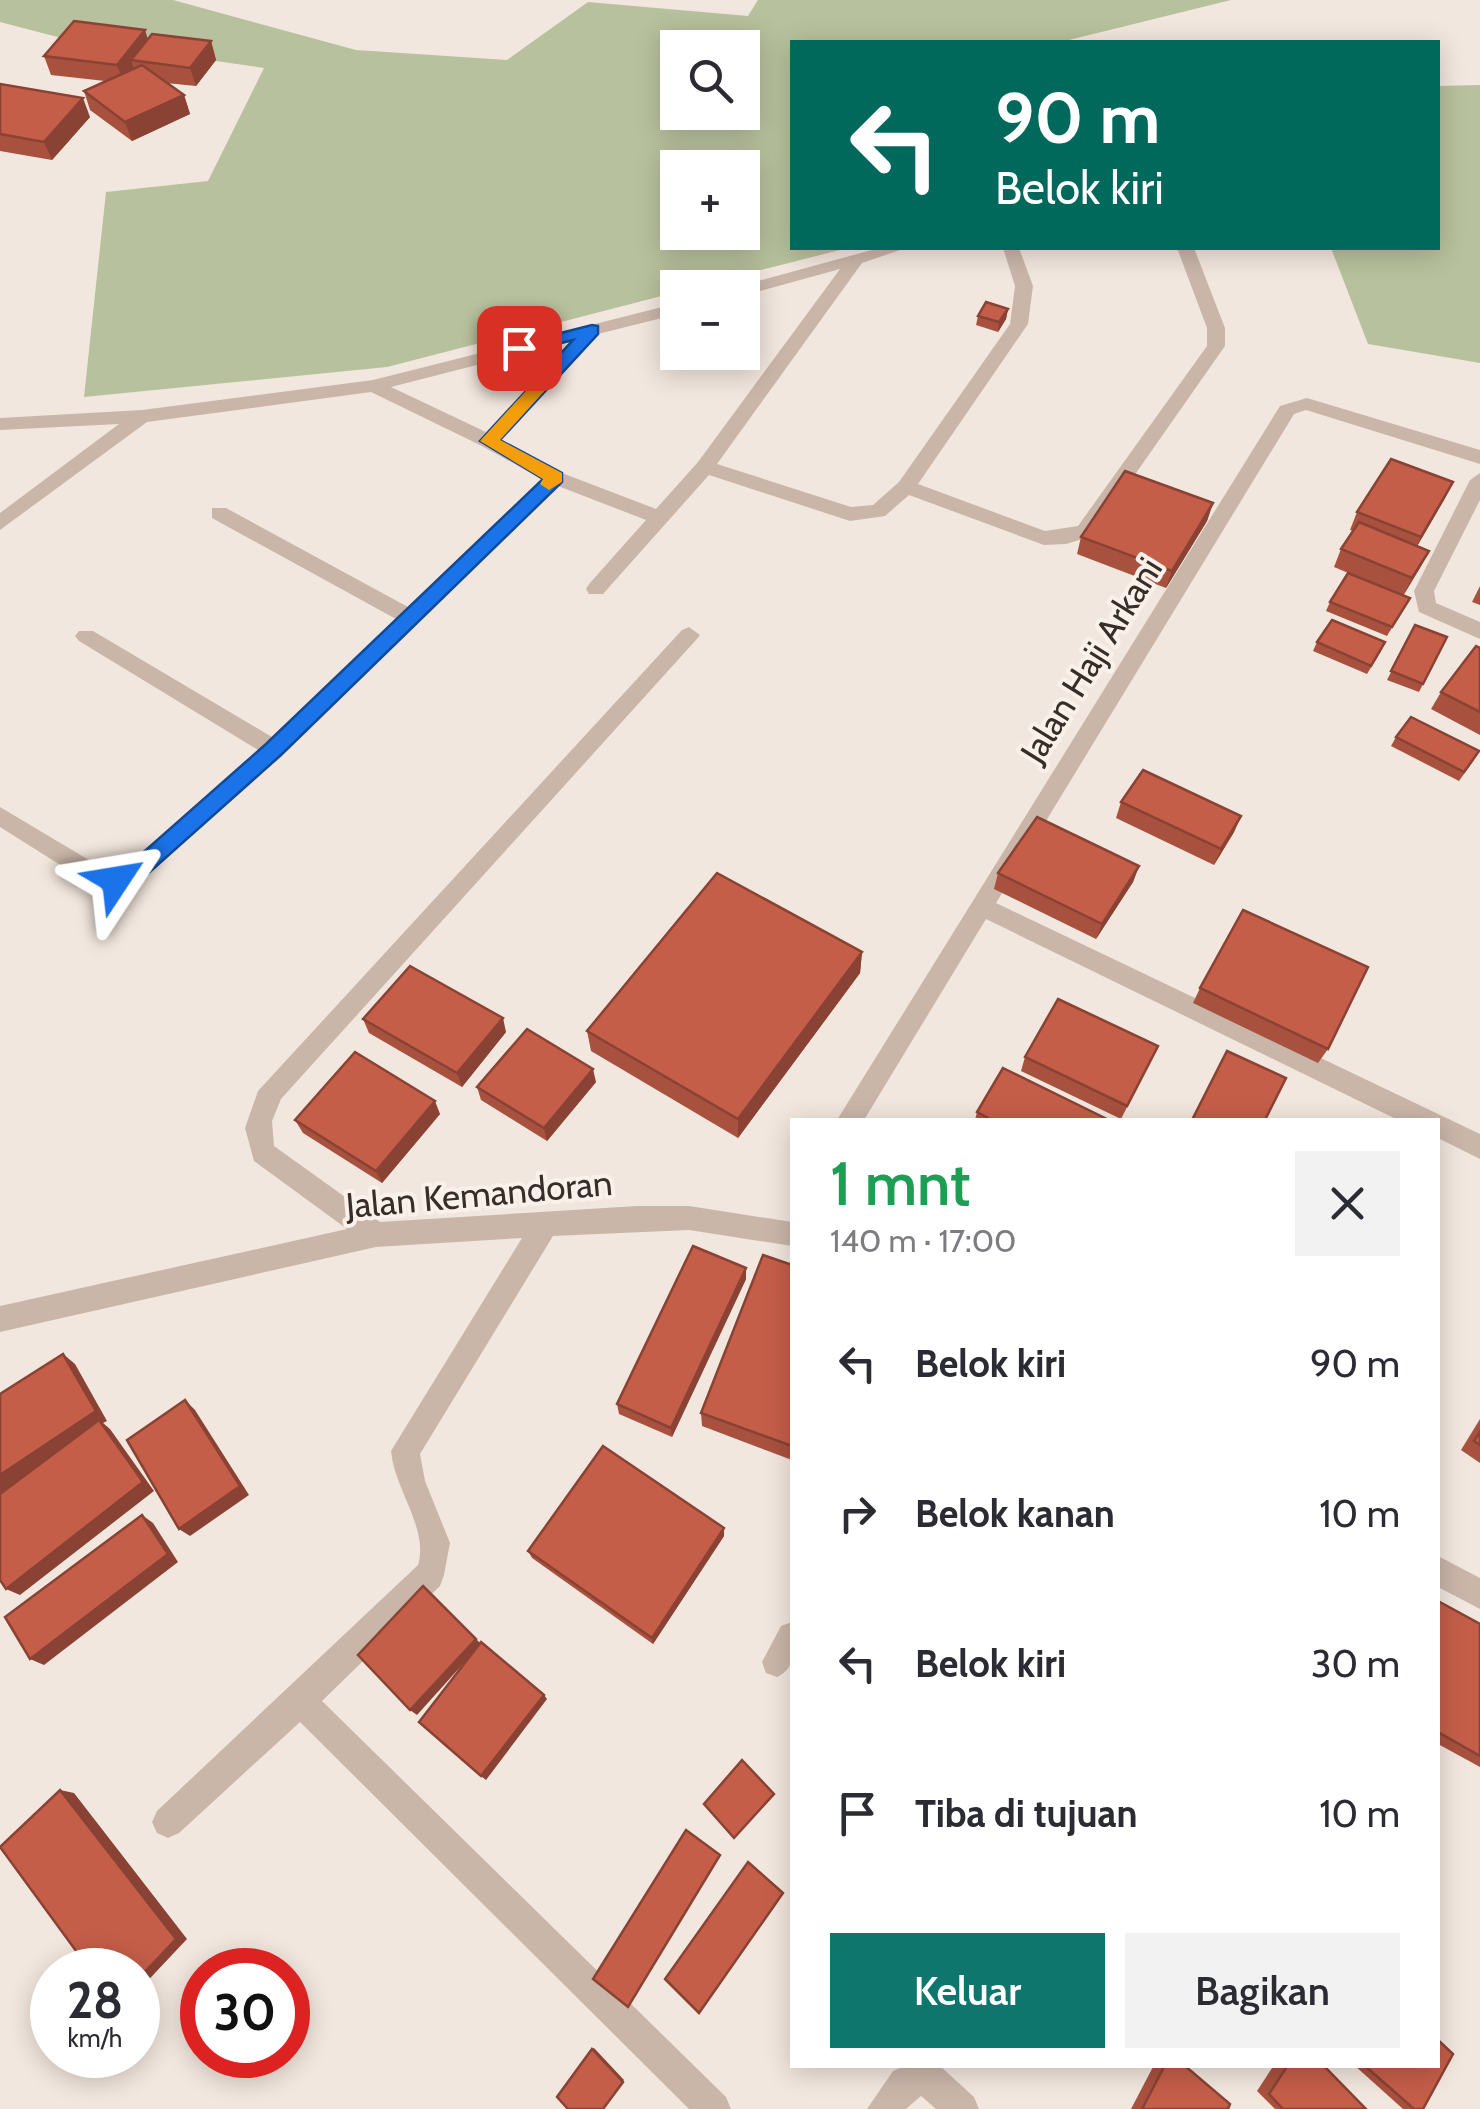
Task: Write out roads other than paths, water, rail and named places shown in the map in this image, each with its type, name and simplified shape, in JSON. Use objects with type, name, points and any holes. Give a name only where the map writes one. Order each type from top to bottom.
[{"type":"street","points":[[760,286],[891,250]]},
{"type":"street","points":[[705,467],[859,516],[878,512],[906,487],[1019,324],[1024,286],[1012,250]]},
{"type":"street","points":[[906,487],[1044,538],[1066,538],[1084,531],[1216,346],[1216,328],[1186,250]]},
{"type":"street","points":[[596,589],[705,467],[855,262]]},
{"type":"street","points":[[0,424],[142,416],[373,386],[660,313]]},
{"type":"street","points":[[489,441],[592,330]]},
{"type":"street","points":[[373,386],[489,441],[555,478],[659,517]]},
{"type":"street","name":"Jalan Haji Arkani","points":[[851,1118],[1287,410],[1294,404],[1307,404],[1480,456]]},
{"type":"street","points":[[0,524],[142,416]]},
{"type":"street","points":[[0,816],[100,878],[116,880],[135,872],[274,749],[555,478]]},
{"type":"street","points":[[1480,480],[1424,591],[1426,606],[1480,631]]},
{"type":"street","points":[[219,513],[411,618]]},
{"type":"street","points":[[376,1235],[263,1153],[257,1135],[257,1115],[272,1091],[689,635]]},
{"type":"street","points":[[86,636],[274,749]]},
{"type":"street","points":[[981,906],[1420,1118]]},
{"type":"street","points":[[1440,1127],[1480,1147]]},
{"type":"street","name":"Jalan Kemandoran","points":[[0,1319],[376,1235],[688,1218],[789,1227]]},
{"type":"street","points":[[168,1822],[300,1702],[429,1574],[438,1558],[438,1542],[404,1473],[406,1451],[546,1225]]},
{"type":"street","points":[[1440,1572],[1480,1594]]},
{"type":"street","points":[[300,1702],[714,2109]]},
{"type":"street","points":[[884,2109],[905,2083],[926,2078],[962,2109]]}]
